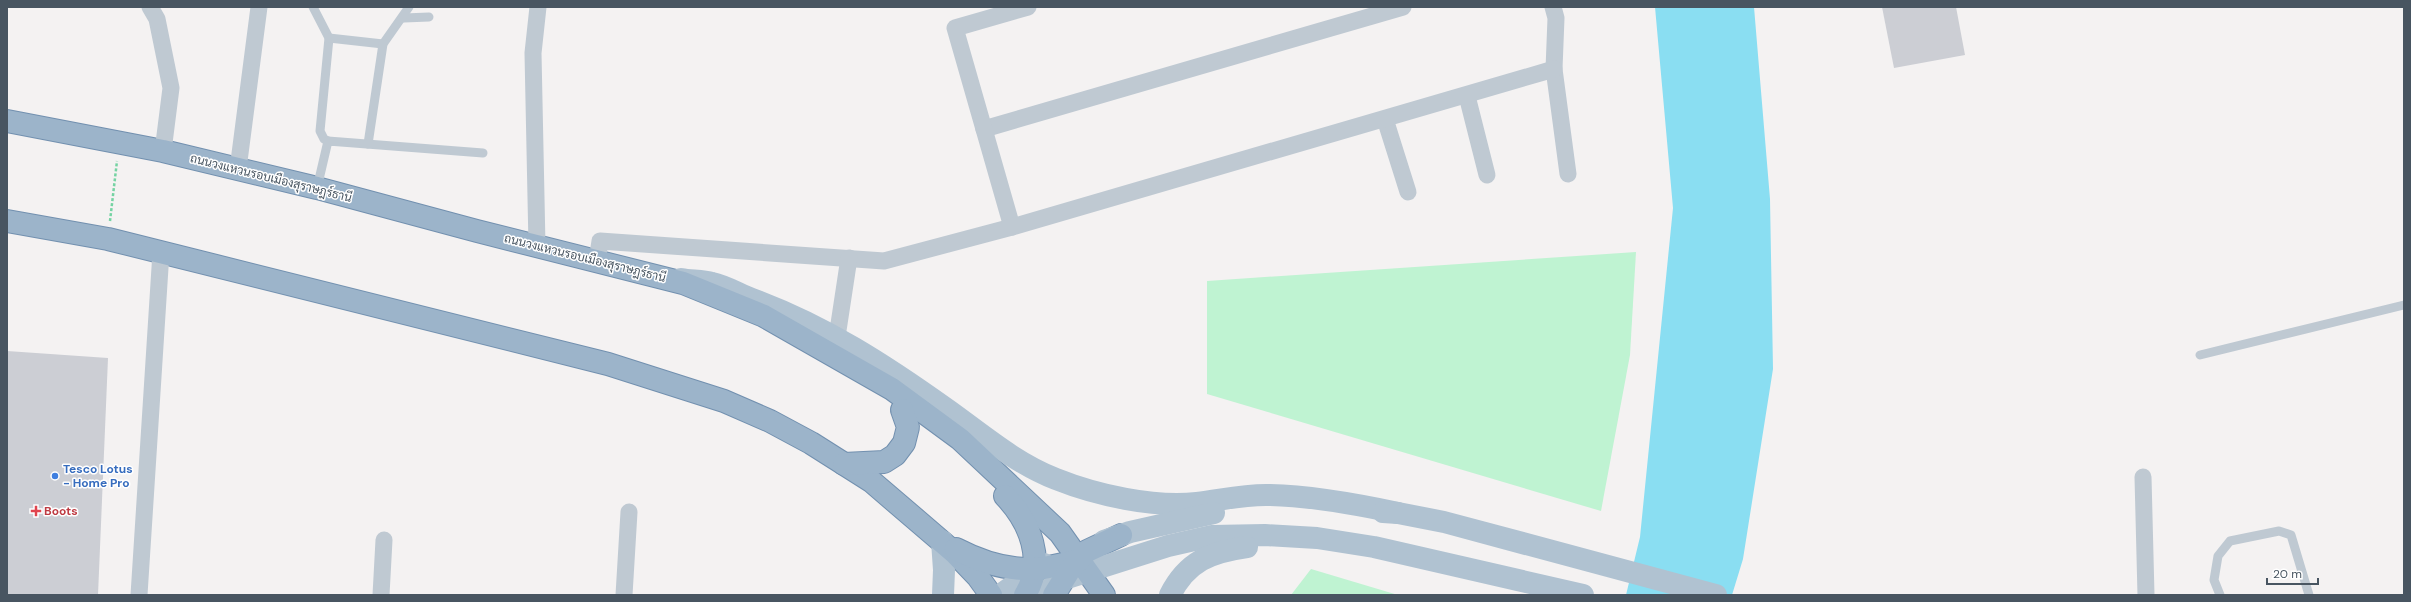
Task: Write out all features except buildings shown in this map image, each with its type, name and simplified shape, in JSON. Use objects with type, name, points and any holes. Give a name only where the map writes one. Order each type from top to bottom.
[{"type":"highway","name":"ถนนวงแหวนรอบเมืองสุราษฎร์ธานี","points":[[7,121],[163,151],[317,188],[683,283],[764,316],[892,389],[960,439],[1060,533],[1079,562],[1104,595]]},
{"type":"highway","points":[[7,221],[108,238],[608,364],[724,401],[770,421],[811,443],[871,481],[942,541],[978,577],[991,595]]},
{"type":"highway","points":[[662,277],[708,303],[784,338],[872,389],[960,450],[1012,503],[1029,527],[1036,553],[1034,570],[1025,595]]},
{"type":"highway","points":[[844,464],[884,462],[895,455],[904,443],[908,427],[902,410]]},
{"type":"highway","points":[[942,541],[968,556],[997,565],[1034,570],[1079,562]]},
{"type":"main road","points":[[662,277],[713,283],[811,323],[871,357],[949,411],[994,446],[1037,470],[1081,488],[1138,500],[1167,504],[1196,503],[1242,495],[1272,495],[1353,504],[1444,522],[1716,595]]},
{"type":"main road","points":[[1040,595],[1059,587],[1079,562],[1121,535],[1195,516],[1240,509],[1279,506],[1398,513]]},
{"type":"main road","points":[[1079,562],[1168,546],[1212,536],[1265,535],[1317,538],[1443,562],[1574,593]]},
{"type":"main road","points":[[942,541],[943,595]]},
{"type":"main road","points":[[1170,595],[1188,569],[1204,558],[1219,551],[1260,546],[1325,548],[1413,567],[1495,574]]},
{"type":"main road","points":[[1000,595],[1034,570]]},
{"type":"street","points":[[150,7],[157,19],[171,88],[163,151]]},
{"type":"street","points":[[238,169],[259,7]]},
{"type":"street","points":[[537,246],[534,53],[538,7]]},
{"type":"street","points":[[1012,227],[955,28],[1028,7]]},
{"type":"street","points":[[984,129],[1402,7]]},
{"type":"street","points":[[1553,7],[1556,18],[1554,69],[1568,174]]},
{"type":"street","points":[[597,261],[600,241],[884,261],[1012,227],[1467,96],[1554,69]]},
{"type":"street","points":[[1467,96],[1487,175]]},
{"type":"street","points":[[1385,119],[1408,192]]},
{"type":"street","points":[[139,595],[161,252]]},
{"type":"street","points":[[836,337],[849,258]]},
{"type":"street","points":[[2143,477],[2146,595]]},
{"type":"street","points":[[624,595],[629,512]]},
{"type":"street","points":[[381,595],[384,540]]},
{"type":"lane","points":[[313,7],[329,38],[320,130],[324,139],[328,141],[483,154]]},
{"type":"lane","points":[[368,144],[383,44],[404,18],[409,7]]},
{"type":"lane","points":[[404,18],[429,17]]},
{"type":"lane","points":[[329,38],[383,44]]},
{"type":"lane","points":[[317,188],[328,141]]},
{"type":"lane","points":[[2200,355],[2404,305]]},
{"type":"lane","points":[[2220,595],[2214,580],[2218,556],[2230,541],[2279,531],[2290,535],[2310,595]]},
{"type":"path","points":[[108,238],[119,142]]},
{"type":"green space","points":[[1636,252],[1630,355],[1601,511],[1207,394],[1207,281]]},
{"type":"green space","points":[[1311,569],[1398,595],[1291,595]]},
{"type":"water","points":[[1655,7],[1754,7],[1770,199],[1773,369],[1743,559],[1732,595],[1626,595],[1640,537],[1673,208]]},
{"type":"place","name":"Tesco Lotus - Home Pro","points":[[55,476]]},
{"type":"place","name":"Boots","points":[[36,511]]}]
